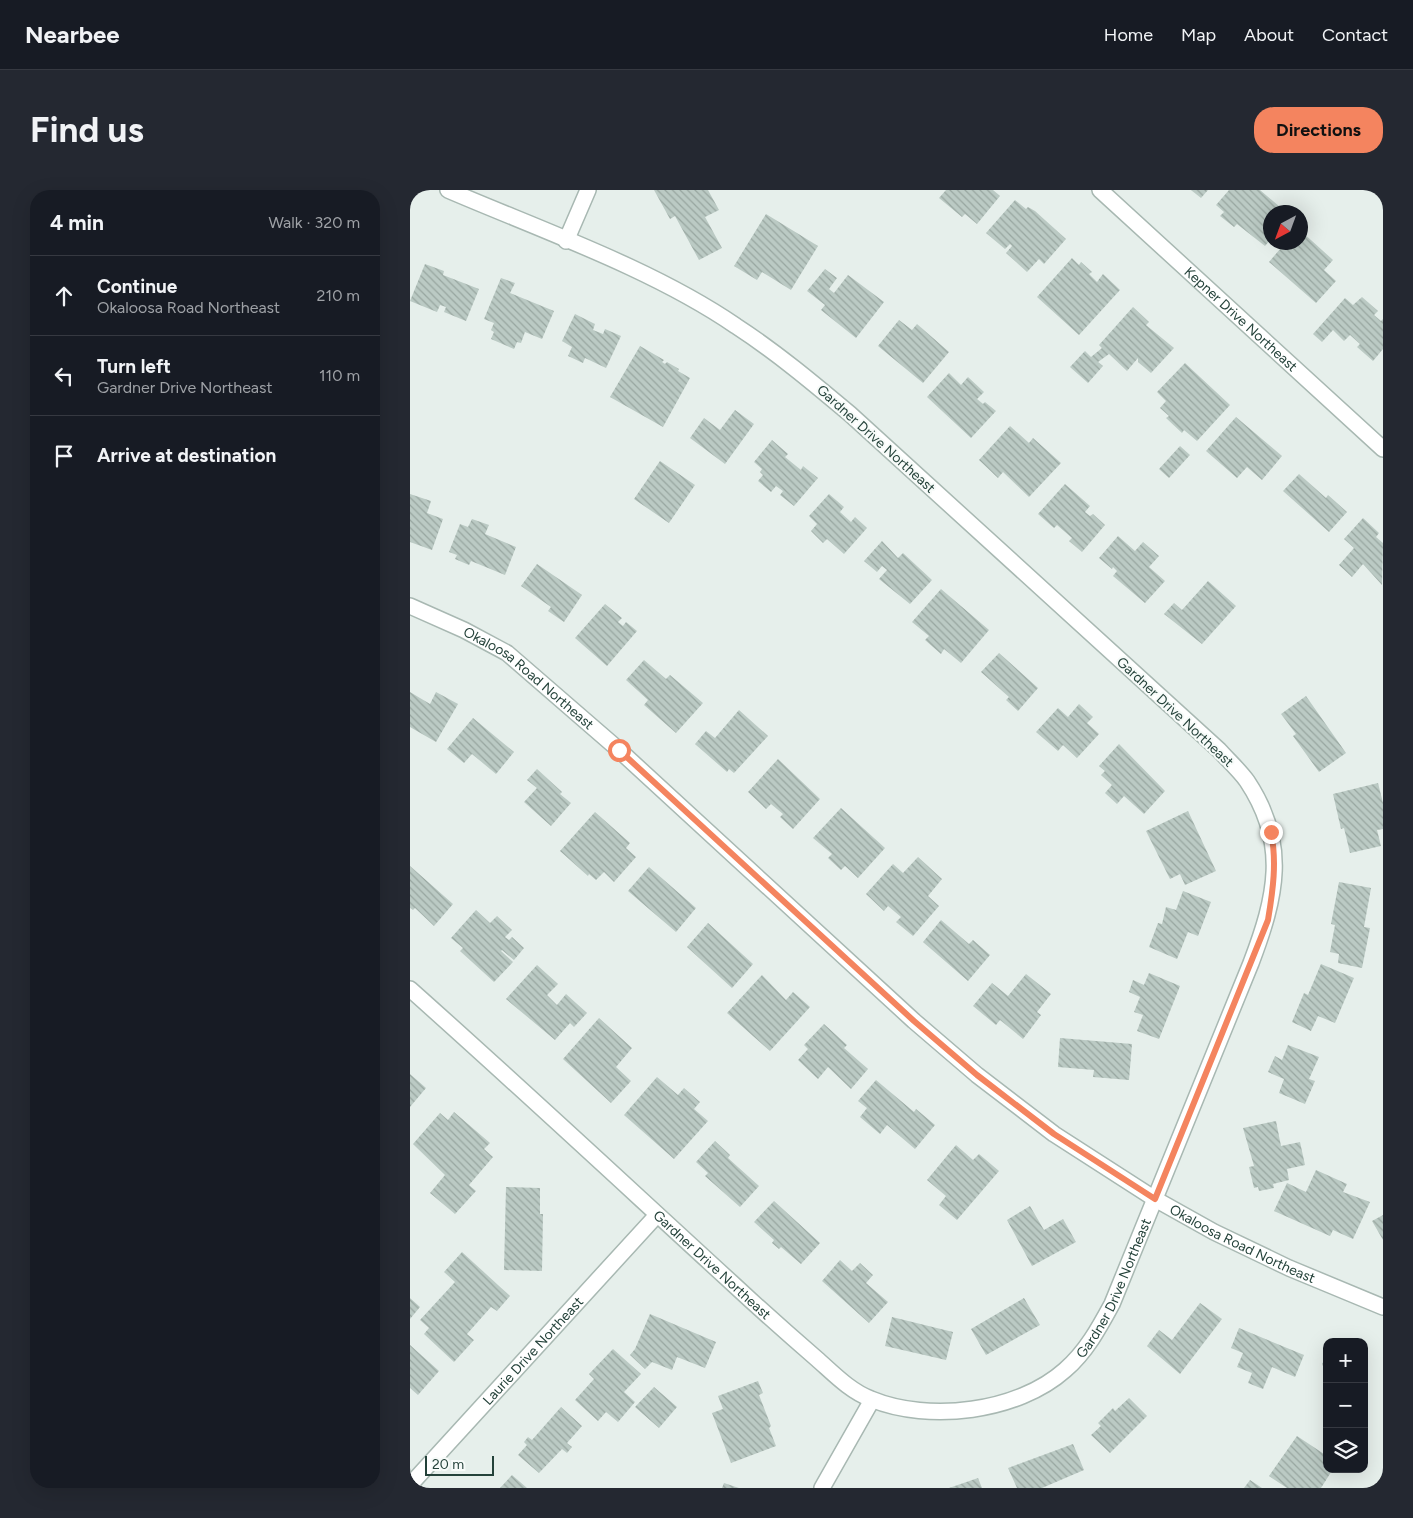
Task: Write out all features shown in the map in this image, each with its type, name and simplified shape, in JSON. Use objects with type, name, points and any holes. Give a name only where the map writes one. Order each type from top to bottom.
[{"type":"street","name":"Gardner Drive Northeast","points":[[410,989],[854,1390],[872,1400],[897,1407],[938,1412],[969,1411],[1014,1399],[1064,1371],[1098,1331],[1112,1304],[1268,920],[1274,889],[1275,853],[1264,813],[1246,781],[1219,750],[857,421],[806,377],[727,320],[672,289],[448,190]]},
{"type":"street","points":[[566,241],[588,190]]},
{"type":"street","name":"Kepner Drive Northeast","points":[[1100,190],[1383,449]]},
{"type":"street","name":"Okaloosa Road Northeast","points":[[410,606],[464,630],[506,653],[619,750],[914,1021],[977,1075],[1054,1134],[1155,1199],[1214,1232],[1289,1268],[1383,1307]]},
{"type":"street","name":"Laurie Drive Northeast","points":[[410,1485],[658,1215]]},
{"type":"street","points":[[822,1488],[872,1400]]},
{"type":"building","points":[[654,190],[708,190],[719,210],[705,217],[722,248],[699,260],[675,216],[670,219]]},
{"type":"building","points":[[946,190],[993,190],[1000,196],[977,224],[965,214],[962,217],[939,198]]},
{"type":"building","points":[[1191,190],[1208,190],[1201,198]]},
{"type":"building","points":[[1229,190],[1260,190],[1278,205],[1263,205],[1263,244],[1237,224],[1234,227],[1220,216],[1224,212],[1216,205]]},
{"type":"building","points":[[1015,200],[1026,209],[1028,207],[1035,211],[1066,239],[1044,264],[1039,259],[1027,272],[1006,253],[1012,246],[1010,244],[1005,249],[986,233]]},
{"type":"building","points":[[766,214],[818,246],[791,290],[762,272],[757,280],[734,266]]},
{"type":"building","points":[[1308,237],[1333,260],[1324,270],[1336,281],[1316,303],[1269,262],[1279,250],[1308,250]]},
{"type":"building","points":[[1072,258],[1079,265],[1081,262],[1092,272],[1089,274],[1097,282],[1103,274],[1120,290],[1079,335],[1037,297]]},
{"type":"building","points":[[425,264],[444,271],[443,275],[479,289],[466,321],[444,312],[446,307],[440,305],[437,312],[410,301]]},
{"type":"building","points":[[825,269],[837,278],[829,289],[834,293],[848,275],[884,302],[856,338],[821,310],[825,305],[807,291]]},
{"type":"building","points":[[501,278],[515,283],[510,293],[554,311],[542,339],[525,332],[521,343],[517,342],[514,349],[491,339],[494,332],[491,330],[494,323],[484,319]]},
{"type":"building","points":[[1362,297],[1378,311],[1374,315],[1381,321],[1383,319],[1383,349],[1373,361],[1357,347],[1360,344],[1350,335],[1344,341],[1333,330],[1322,342],[1313,334],[1345,298],[1353,305]]},
{"type":"building","points":[[1133,307],[1149,322],[1146,325],[1174,348],[1151,373],[1138,362],[1138,358],[1127,371],[1109,354],[1098,362],[1103,366],[1088,383],[1070,367],[1085,351],[1091,357],[1102,348],[1099,345]]},
{"type":"building","points":[[575,314],[595,324],[593,330],[603,334],[605,329],[621,336],[606,368],[585,358],[583,363],[568,356],[572,347],[562,341]]},
{"type":"building","points":[[899,320],[912,330],[917,324],[949,352],[923,383],[878,346]]},
{"type":"building","points":[[640,346],[664,360],[662,362],[665,364],[667,362],[690,378],[663,427],[610,397]]},
{"type":"building","points":[[1185,363],[1230,405],[1197,441],[1184,430],[1182,433],[1166,418],[1169,416],[1160,408],[1166,401],[1157,392]]},
{"type":"building","points":[[949,373],[961,385],[968,377],[984,392],[977,399],[983,404],[985,402],[996,411],[971,438],[927,397]]},
{"type":"building","points":[[735,410],[754,424],[725,464],[690,438],[704,418],[720,430]]},
{"type":"building","points":[[1236,417],[1282,456],[1262,480],[1247,467],[1237,478],[1206,451]]},
{"type":"building","points":[[1010,426],[1029,443],[1033,438],[1061,463],[1029,497],[1003,472],[998,478],[979,460]]},
{"type":"building","points":[[772,440],[788,454],[785,457],[801,470],[803,466],[818,478],[794,506],[780,495],[783,491],[776,486],[771,492],[758,481],[763,475],[760,472],[762,469],[754,462]]},
{"type":"building","points":[[1180,446],[1190,455],[1169,478],[1159,469]]},
{"type":"building","points":[[660,461],[695,485],[669,523],[634,499]]},
{"type":"building","points":[[1299,474],[1326,498],[1328,495],[1347,512],[1329,532],[1283,491]]},
{"type":"building","points":[[1065,484],[1090,506],[1085,512],[1090,516],[1093,514],[1105,525],[1082,552],[1069,541],[1072,538],[1057,525],[1054,528],[1038,514]]},
{"type":"building","points":[[410,494],[431,501],[427,513],[443,519],[432,550],[410,542]]},
{"type":"building","points":[[829,494],[844,507],[840,512],[851,522],[855,517],[867,528],[844,554],[827,539],[823,543],[811,531],[817,524],[809,516]]},
{"type":"building","points":[[1363,518],[1379,533],[1376,537],[1383,543],[1382,585],[1363,564],[1352,577],[1339,565],[1354,548],[1344,539]]},
{"type":"building","points":[[472,519],[489,525],[485,534],[516,547],[505,575],[471,561],[469,565],[455,559],[457,555],[449,552],[460,524],[468,527]]},
{"type":"building","points":[[1118,536],[1135,551],[1143,542],[1159,556],[1149,567],[1165,581],[1145,603],[1113,576],[1117,571],[1113,567],[1112,569],[1099,558]]},
{"type":"building","points":[[882,541],[898,558],[903,553],[932,580],[910,604],[879,579],[887,570],[882,566],[877,572],[864,561]]},
{"type":"building","points":[[537,564],[582,595],[564,622],[548,611],[551,607],[521,586]]},
{"type":"building","points":[[1208,581],[1236,606],[1202,644],[1164,614],[1174,603],[1182,610]]},
{"type":"building","points":[[941,589],[989,630],[961,663],[944,649],[941,654],[925,640],[929,636],[912,622]]},
{"type":"building","points":[[605,604],[622,618],[618,622],[623,626],[626,622],[637,631],[607,666],[575,638]]},
{"type":"building","points":[[999,653],[1038,688],[1018,711],[1006,700],[1009,697],[981,672]]},
{"type":"building","points":[[644,660],[666,679],[670,675],[703,703],[676,733],[644,705],[648,700],[626,680]]},
{"type":"building","points":[[410,692],[430,704],[436,692],[458,704],[436,742],[410,727]]},
{"type":"building","points":[[1306,696],[1346,753],[1319,772],[1293,736],[1296,734],[1281,714]]},
{"type":"building","points":[[1079,704],[1093,717],[1087,723],[1099,734],[1077,758],[1063,745],[1058,751],[1036,732],[1058,708],[1068,717]]},
{"type":"building","points":[[739,710],[768,736],[734,773],[729,769],[727,772],[695,744],[706,731],[715,738]]},
{"type":"building","points":[[473,718],[514,752],[496,774],[472,754],[464,763],[447,749]]},
{"type":"building","points":[[1119,744],[1165,791],[1144,814],[1124,796],[1117,804],[1105,793],[1112,785],[1101,775],[1105,771],[1099,766]]},
{"type":"building","points":[[778,759],[820,799],[793,829],[780,817],[783,814],[771,804],[766,809],[748,792]]},
{"type":"building","points":[[537,769],[571,803],[551,826],[524,802],[537,788],[527,780]]},
{"type":"building","points":[[1378,783],[1383,803],[1383,829],[1377,830],[1381,846],[1350,853],[1344,828],[1341,829],[1333,794]]},
{"type":"building","points":[[841,808],[885,848],[858,878],[845,866],[841,870],[828,858],[832,854],[813,838]]},
{"type":"building","points":[[1188,811],[1216,871],[1185,885],[1180,874],[1170,879],[1146,831]]},
{"type":"building","points":[[595,812],[630,843],[626,848],[636,857],[614,882],[604,872],[596,880],[589,874],[588,876],[560,851]]},
{"type":"building","points":[[918,857],[942,879],[928,896],[939,906],[913,936],[896,922],[901,917],[888,906],[884,911],[866,894],[893,864],[903,873]]},
{"type":"building","points":[[410,866],[453,904],[434,926],[415,908],[413,910],[410,908]]},
{"type":"building","points":[[649,867],[696,908],[676,932],[628,891]]},
{"type":"building","points":[[1339,882],[1371,888],[1364,927],[1370,928],[1362,968],[1338,963],[1339,954],[1330,952],[1335,925],[1331,924]]},
{"type":"building","points":[[1183,891],[1211,902],[1198,936],[1188,932],[1177,959],[1149,947],[1158,923],[1162,924],[1166,907],[1176,910]]},
{"type":"building","points":[[476,910],[490,923],[497,916],[512,930],[505,937],[509,940],[512,937],[524,948],[514,960],[501,951],[513,962],[494,982],[460,951],[463,948],[451,938]]},
{"type":"building","points":[[941,920],[969,944],[973,940],[990,955],[968,981],[923,942]]},
{"type":"building","points":[[708,923],[753,964],[732,988],[687,947]]},
{"type":"building","points":[[1321,964],[1354,978],[1335,1023],[1318,1016],[1311,1031],[1292,1022],[1304,993],[1308,995]]},
{"type":"building","points":[[537,965],[558,984],[547,995],[557,1005],[566,994],[587,1013],[574,1027],[570,1023],[555,1040],[506,999]]},
{"type":"building","points":[[1149,973],[1180,986],[1159,1039],[1137,1031],[1143,1015],[1134,1012],[1140,997],[1129,992],[1133,980],[1144,985]]},
{"type":"building","points":[[1026,974],[1051,994],[1037,1012],[1041,1015],[1023,1039],[1000,1020],[996,1025],[973,1006],[992,983],[1008,996]]},
{"type":"building","points":[[762,975],[786,1000],[793,992],[810,1007],[770,1051],[727,1013]]},
{"type":"building","points":[[599,1018],[632,1048],[616,1067],[631,1081],[611,1103],[563,1059]]},
{"type":"building","points":[[824,1024],[847,1045],[844,1048],[868,1069],[851,1089],[828,1067],[818,1079],[798,1060],[808,1049],[804,1045]]},
{"type":"building","points":[[1060,1038],[1132,1044],[1129,1080],[1093,1077],[1094,1070],[1058,1067]]},
{"type":"building","points":[[1288,1045],[1319,1057],[1309,1079],[1315,1081],[1305,1104],[1279,1093],[1284,1079],[1268,1072],[1275,1056],[1282,1060]]},
{"type":"building","points":[[410,1074],[426,1088],[410,1107]]},
{"type":"building","points":[[657,1077],[678,1095],[684,1088],[700,1102],[694,1109],[708,1121],[674,1159],[624,1115]]},
{"type":"building","points":[[876,1080],[914,1112],[916,1109],[935,1125],[915,1149],[887,1125],[880,1134],[860,1117],[867,1108],[858,1101]]},
{"type":"building","points":[[454,1112],[490,1143],[484,1149],[493,1157],[469,1185],[476,1191],[455,1214],[430,1193],[445,1175],[413,1144],[440,1113],[448,1120]]},
{"type":"building","points":[[1276,1121],[1281,1146],[1300,1142],[1305,1165],[1287,1169],[1289,1180],[1273,1184],[1274,1188],[1259,1191],[1258,1187],[1254,1188],[1249,1167],[1254,1166],[1243,1128]]},
{"type":"building","points":[[715,1141],[730,1155],[728,1158],[759,1186],[740,1207],[705,1176],[708,1173],[696,1162]]},
{"type":"building","points":[[956,1145],[973,1160],[979,1154],[999,1171],[957,1220],[939,1205],[946,1196],[927,1180]]},
{"type":"building","points":[[1316,1170],[1347,1184],[1343,1192],[1370,1202],[1353,1239],[1333,1230],[1330,1236],[1274,1211],[1287,1183],[1306,1192]]},
{"type":"building","points":[[506,1187],[540,1188],[540,1214],[543,1214],[542,1271],[504,1270]]},
{"type":"building","points":[[774,1201],[820,1243],[801,1264],[781,1247],[779,1249],[772,1243],[774,1240],[754,1222]]},
{"type":"building","points":[[1030,1206],[1044,1230],[1063,1219],[1076,1242],[1032,1266],[1007,1220]]},
{"type":"building","points":[[1383,1215],[1383,1240],[1372,1221]]},
{"type":"building","points":[[462,1252],[510,1296],[497,1311],[491,1307],[467,1334],[474,1340],[454,1362],[424,1334],[429,1328],[420,1320],[455,1282],[444,1272]]},
{"type":"building","points":[[840,1260],[852,1271],[860,1263],[873,1275],[866,1283],[888,1302],[869,1323],[822,1281]]},
{"type":"building","points":[[410,1298],[420,1307],[410,1319]]},
{"type":"building","points":[[1024,1298],[1040,1325],[986,1355],[971,1329]]},
{"type":"building","points":[[1200,1303],[1222,1319],[1180,1374],[1147,1346],[1159,1330],[1172,1340]]},
{"type":"building","points":[[650,1314],[716,1342],[705,1368],[677,1357],[672,1370],[652,1362],[645,1369],[630,1355],[635,1349]]},
{"type":"building","points":[[892,1317],[953,1332],[946,1360],[885,1346]]},
{"type":"building","points":[[1239,1328],[1304,1355],[1295,1377],[1272,1367],[1263,1389],[1248,1383],[1252,1373],[1237,1367],[1243,1353],[1231,1348]]},
{"type":"building","points":[[410,1345],[439,1371],[418,1395],[410,1388]]},
{"type":"building","points":[[613,1349],[641,1374],[624,1392],[635,1402],[618,1422],[606,1412],[598,1421],[575,1400],[594,1379],[589,1374]]},
{"type":"building","points":[[758,1381],[763,1393],[759,1395],[771,1426],[769,1428],[776,1446],[731,1463],[712,1413],[723,1409],[718,1396]]},
{"type":"building","points":[[654,1387],[677,1407],[659,1428],[635,1407]]},
{"type":"building","points":[[1129,1398],[1147,1416],[1110,1453],[1091,1435],[1101,1426],[1098,1423],[1113,1408],[1115,1411]]},
{"type":"building","points":[[561,1407],[582,1426],[567,1443],[572,1447],[567,1453],[562,1449],[539,1473],[518,1455],[527,1445],[524,1442],[528,1437],[532,1440]]},
{"type":"building","points":[[1297,1436],[1323,1453],[1323,1473],[1330,1473],[1321,1488],[1287,1488],[1269,1476]]},
{"type":"building","points":[[1073,1444],[1084,1470],[1042,1488],[1017,1488],[1008,1468]]},
{"type":"building","points":[[512,1475],[527,1488],[500,1488]]},
{"type":"building","points":[[978,1478],[982,1488],[949,1488]]},
{"type":"building","points":[[1250,1480],[1262,1488],[1244,1488]]},
{"type":"building","points":[[724,1483],[739,1488],[722,1488]]},
{"type":"route","points":[[619,750],[914,1021],[977,1075],[1054,1134],[1155,1199],[1268,920],[1274,889],[1275,853],[1271,832]]}]
